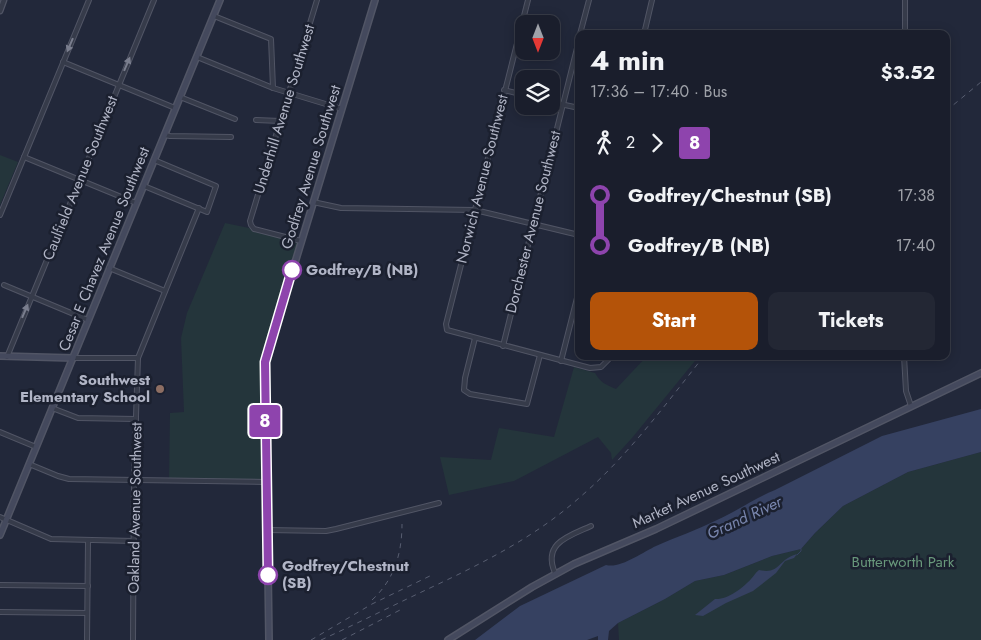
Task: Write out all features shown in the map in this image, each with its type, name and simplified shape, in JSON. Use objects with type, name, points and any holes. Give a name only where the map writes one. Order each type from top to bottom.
[{"type":"main road","name":"Cesar E Chavez Avenue Southwest","points":[[0,535],[220,0]]},
{"type":"main road","name":"Godfrey Avenue Southwest","points":[[269,640],[265,361],[375,0]]},
{"type":"main road","points":[[0,356],[73,358]]},
{"type":"main road","name":"Market Avenue Southwest","points":[[448,640],[555,574],[593,555],[656,529],[981,373]]},
{"type":"street","points":[[0,12],[4,0]]},
{"type":"street","points":[[0,215],[89,0]]},
{"type":"street","name":"Caulfield Avenue Southwest","points":[[7,356],[154,0]]},
{"type":"street","name":"Underhill Avenue Southwest","points":[[301,242],[254,229],[250,223],[250,218],[317,0]]},
{"type":"street","name":"Norwich Avenue Southwest","points":[[475,338],[446,330],[446,324],[528,0]]},
{"type":"street","points":[[581,30],[589,0]]},
{"type":"street","points":[[645,30],[652,0]]},
{"type":"street","points":[[905,0],[905,30]]},
{"type":"street","points":[[214,16],[271,39],[273,88]]},
{"type":"street","name":"Dorchester Avenue Southwest","points":[[503,346],[575,56]]},
{"type":"street","points":[[197,57],[273,88],[342,109]]},
{"type":"street","points":[[63,62],[175,108]]},
{"type":"street","points":[[504,90],[515,93]]},
{"type":"street","points":[[180,97],[235,119]]},
{"type":"street","points":[[560,104],[575,107]]},
{"type":"street","points":[[256,120],[280,121]]},
{"type":"street","points":[[165,135],[231,137]]},
{"type":"street","points":[[24,157],[136,203]]},
{"type":"street","points":[[144,186],[207,212],[216,186],[154,160]]},
{"type":"street","points":[[313,202],[340,208],[475,210],[575,234]]},
{"type":"street","name":"Oakland Avenue Southwest","points":[[133,640],[134,480],[138,358],[199,208]]},
{"type":"street","points":[[109,268],[165,291]]},
{"type":"street","points":[[4,285],[88,320]]},
{"type":"street","points":[[561,360],[575,306]]},
{"type":"street","points":[[540,355],[527,404],[470,394],[464,390],[465,378],[475,338],[590,368],[598,368],[607,360]]},
{"type":"street","points":[[73,358],[138,358]]},
{"type":"street","points":[[904,360],[906,391],[911,406]]},
{"type":"street","points":[[52,408],[78,418],[136,419]]},
{"type":"street","points":[[0,432],[36,447]]},
{"type":"street","points":[[29,464],[69,479],[266,482]]},
{"type":"street","points":[[267,530],[326,531],[439,503]]},
{"type":"street","points":[[0,517],[51,539],[134,541]]},
{"type":"street","points":[[555,574],[552,553],[557,545],[571,534],[591,526]]},
{"type":"street","points":[[87,640],[88,541]]},
{"type":"street","points":[[0,585],[88,586]]},
{"type":"street","points":[[0,612],[87,613]]},
{"type":"green space","points":[[0,155],[18,162],[0,205]]},
{"type":"green space","points":[[225,223],[301,241],[266,357],[266,482],[169,481],[170,413],[184,412],[181,338],[187,313]]},
{"type":"green space","points":[[643,360],[696,360],[612,460],[611,453],[598,437],[514,481],[449,495],[440,457],[491,460],[499,428],[554,437],[574,367],[595,373],[604,383],[616,389]]},
{"type":"green space","name":"Butterworth Park","points":[[981,452],[981,640],[619,640],[618,623],[695,581],[724,575],[772,556],[801,549],[843,506],[908,472]]},
{"type":"water","name":"Grand River","points":[[981,409],[981,452],[908,472],[843,506],[801,549],[772,556],[724,575],[695,581],[618,623],[609,631],[608,640],[598,640],[598,636],[587,640],[475,640],[520,606],[606,565],[618,565],[656,546],[709,524],[882,436]]},
{"type":"water","points":[[797,554],[794,558],[785,561],[776,573],[753,591],[703,616],[695,615],[715,599],[725,598],[739,590],[759,570],[771,570],[786,559]]},
{"type":"waterway","points":[[797,555],[801,549]]},
{"type":"railway","points":[[950,108],[981,82]]},
{"type":"railway","points":[[321,640],[489,559],[545,525],[597,482],[660,412],[701,360]]},
{"type":"railway","points":[[372,600],[386,584],[395,566],[402,535],[402,524]]},
{"type":"railway","points":[[311,640],[372,604],[434,574]]},
{"type":"railway","points":[[342,640],[402,609]]},
{"type":"bus line","name":"8","points":[[268,575],[265,362],[292,270]]},
{"type":"place","name":"Godfrey/B (NB)","points":[[292,270]]},
{"type":"place","name":"Southwest Elementary School","points":[[160,389]]},
{"type":"place","name":"Godfrey/Chestnut (SB)","points":[[268,575]]}]
